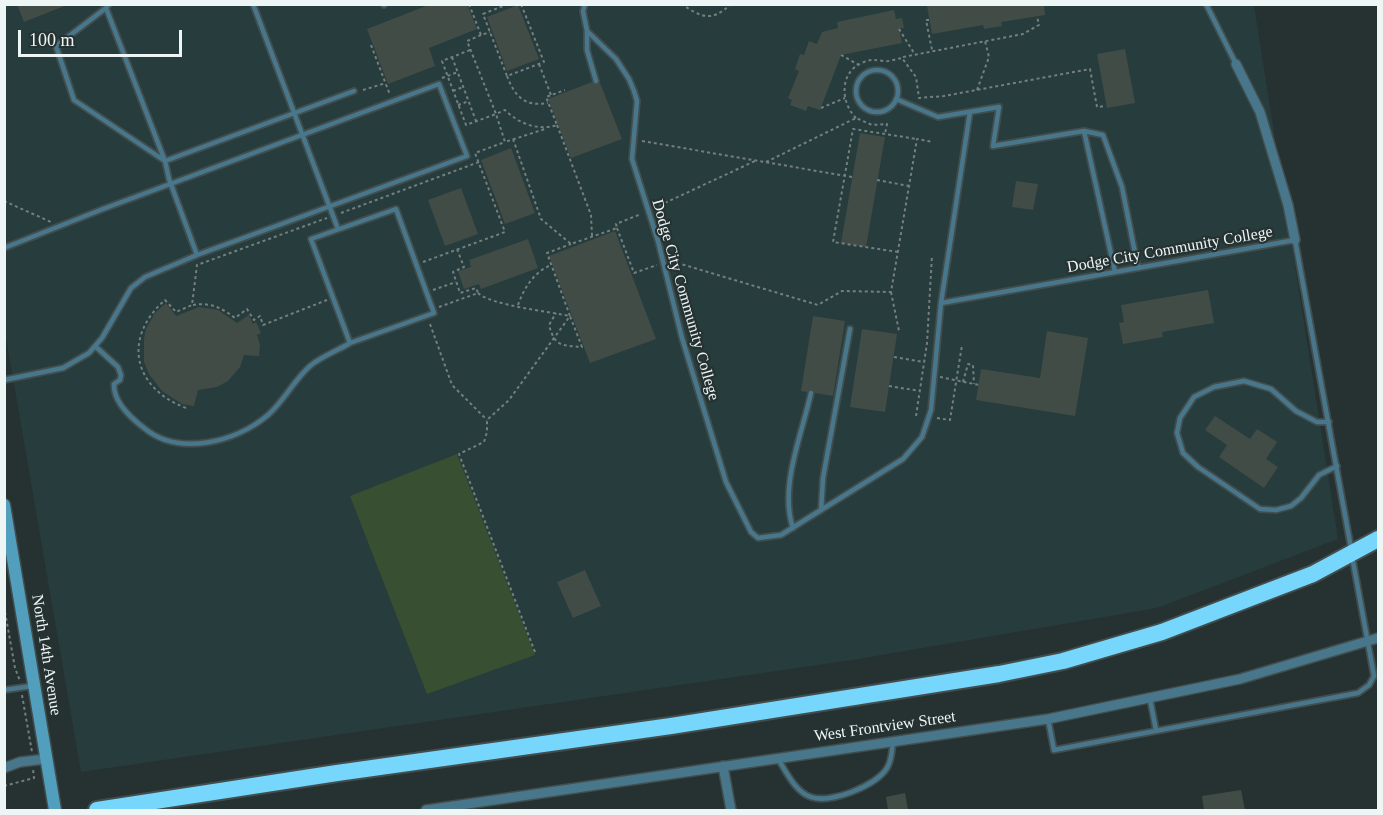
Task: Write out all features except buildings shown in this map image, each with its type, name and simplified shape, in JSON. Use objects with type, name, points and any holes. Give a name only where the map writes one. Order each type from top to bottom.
[{"type":"highway","points":[[97,810],[683,724],[987,676],[1063,661],[1162,632],[1313,574],[1378,538]]},
{"type":"main road","name":"North 14th Avenue","points":[[4,505],[55,810]]},
{"type":"street","points":[[1236,64],[1260,112],[1288,205],[1295,240]]},
{"type":"street","name":"West Frontview Street","points":[[426,810],[1048,719],[1240,680],[1378,638]]},
{"type":"street","points":[[4,768],[20,762],[46,759]]},
{"type":"street","points":[[723,766],[730,810]]},
{"type":"lane","points":[[253,4],[338,229]]},
{"type":"lane","points":[[585,4],[583,11],[587,31],[587,50],[596,81]]},
{"type":"lane","points":[[1206,4],[1236,64]]},
{"type":"lane","points":[[165,161],[74,100],[56,46],[108,6],[165,161],[197,255]]},
{"type":"lane","name":"Dodge City Community College","points":[[587,31],[616,59],[629,79],[637,101],[632,159],[663,262],[682,338],[726,482],[751,532],[758,538],[781,535],[793,528],[903,459],[922,437],[929,417],[935,376],[941,303],[1295,240],[1374,676],[1369,685],[1358,693],[1156,730]]},
{"type":"lane","points":[[882,71],[889,74],[897,85],[896,99],[887,110],[873,112],[867,110],[861,105],[856,93],[859,81],[869,72],[882,71]]},
{"type":"lane","points":[[4,248],[439,84],[467,156],[197,255],[146,277],[131,288],[90,354],[63,368],[4,380]]},
{"type":"lane","points":[[165,161],[354,91]]},
{"type":"lane","points":[[896,99],[938,117],[999,107],[993,146],[1084,131],[1103,135],[1122,187],[1138,268]]},
{"type":"lane","points":[[941,303],[970,112]]},
{"type":"lane","points":[[1084,131],[1115,272]]},
{"type":"lane","points":[[95,346],[118,367],[122,375],[120,380],[114,384],[113,392],[122,406],[148,432],[163,438],[199,444],[234,435],[267,416],[308,368],[325,356],[350,343],[434,313],[396,209],[310,239],[350,343]]},
{"type":"lane","points":[[821,510],[823,478],[850,329]]},
{"type":"lane","points":[[1329,422],[1317,422],[1296,411],[1271,388],[1244,381],[1214,387],[1194,397],[1180,418],[1177,434],[1183,453],[1197,467],[1260,509],[1275,510],[1291,506],[1301,498],[1319,475],[1336,466]]},
{"type":"lane","points":[[793,528],[787,501],[798,443],[811,393]]},
{"type":"lane","points":[[4,690],[34,686]]},
{"type":"lane","points":[[1048,719],[1054,750],[1156,730],[1150,699]]},
{"type":"lane","points":[[777,758],[795,786],[810,797],[827,798],[867,786],[887,769],[893,741]]},
{"type":"path","points":[[470,4],[481,35]]},
{"type":"path","points":[[474,17],[508,4]]},
{"type":"path","points":[[507,76],[544,62],[521,4]]},
{"type":"path","points":[[681,4],[694,12],[710,17],[721,14],[731,4]]},
{"type":"path","points":[[483,14],[512,88],[522,101],[536,104],[548,103]]},
{"type":"path","points":[[885,134],[887,124],[864,123],[850,111],[845,98],[844,88],[847,78],[859,65],[870,60],[884,61],[902,58],[904,55],[1023,34],[1039,25],[1037,16]]},
{"type":"path","points":[[929,20],[926,20],[932,50]]},
{"type":"path","points":[[899,29],[915,53]]},
{"type":"path","points":[[490,32],[467,41],[506,142]]},
{"type":"path","points":[[977,90],[989,57],[985,41]]},
{"type":"path","points":[[371,45],[391,97]]},
{"type":"path","points":[[471,50],[442,61],[466,125],[505,110],[522,122],[548,128]]},
{"type":"path","points":[[841,55],[859,65]]},
{"type":"path","points":[[452,57],[476,121]]},
{"type":"path","points":[[902,58],[916,77],[919,98],[944,96],[1090,69],[1097,107],[1106,106]]},
{"type":"path","points":[[539,64],[551,96]]},
{"type":"path","points":[[354,91],[386,83]]},
{"type":"path","points":[[453,91],[463,87]]},
{"type":"path","points":[[565,90],[546,98],[591,215],[592,237]]},
{"type":"path","points":[[821,108],[845,98]]},
{"type":"path","points":[[458,105],[469,101]]},
{"type":"path","points":[[766,162],[856,118]]},
{"type":"path","points":[[850,121],[853,129],[833,242],[898,252]]},
{"type":"path","points":[[416,264],[505,231],[475,153],[557,125]]},
{"type":"path","points":[[874,125],[874,132]]},
{"type":"path","points":[[853,129],[933,142]]},
{"type":"path","points":[[513,139],[541,219],[571,244]]},
{"type":"path","points":[[899,332],[891,292],[917,139]]},
{"type":"path","points":[[634,140],[852,177]]},
{"type":"path","points":[[755,160],[616,224],[634,273],[669,261],[818,305],[843,291],[891,292]]},
{"type":"path","points":[[192,305],[197,265],[478,162]]},
{"type":"path","points":[[877,180],[909,186]]},
{"type":"path","points":[[4,201],[45,220],[60,221]]},
{"type":"path","points":[[555,313],[549,325],[554,339],[560,345],[582,347],[547,253],[617,228]]},
{"type":"path","points":[[457,249],[464,267],[453,272],[460,294],[476,288],[478,293],[489,300],[570,316]]},
{"type":"path","points":[[916,416],[930,322],[932,255]]},
{"type":"path","points":[[518,306],[522,293],[531,280],[551,265]]},
{"type":"path","points":[[426,293],[456,282]]},
{"type":"path","points":[[433,309],[478,293]]},
{"type":"path","points":[[186,408],[157,393],[142,370],[138,346],[147,319],[165,300],[176,312],[192,305],[214,306],[223,309],[235,318],[247,309],[254,320],[260,316],[263,325],[333,298]]},
{"type":"path","points":[[427,315],[452,385],[487,420],[484,442],[459,454],[535,652]]},
{"type":"path","points":[[487,420],[509,400],[570,316]]},
{"type":"path","points":[[929,417],[950,420],[962,345]]},
{"type":"path","points":[[894,357],[924,362]]},
{"type":"path","points":[[963,382],[968,364],[973,365],[974,384]]},
{"type":"path","points":[[935,376],[979,385]]},
{"type":"path","points":[[889,386],[920,391]]},
{"type":"path","points":[[4,606],[15,668],[21,687],[32,750],[34,777],[4,786]]},
{"type":"shaded area","points":[[4,5],[1254,5],[1338,539],[1157,608],[852,660],[81,772],[5,332]]},
{"type":"green space","points":[[457,454],[535,655],[427,694],[350,496]]}]
